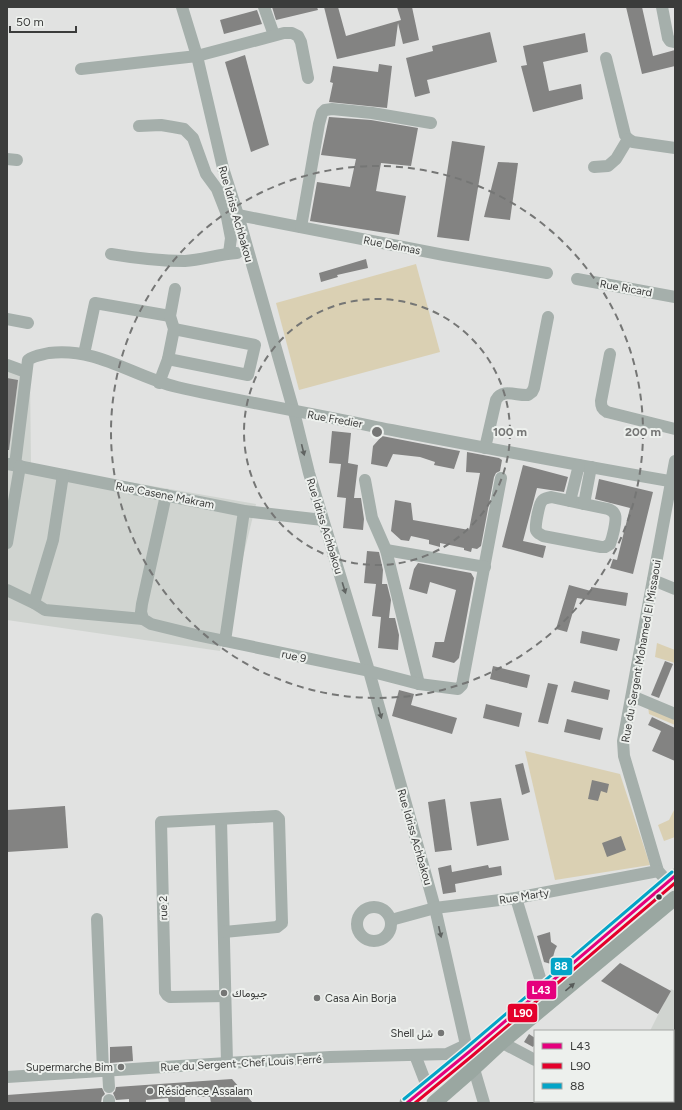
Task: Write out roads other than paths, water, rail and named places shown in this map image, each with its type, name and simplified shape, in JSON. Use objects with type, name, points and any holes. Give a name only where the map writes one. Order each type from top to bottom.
[{"type":"main road","points":[[407,1103],[467,1048],[487,1036],[672,879]]},
{"type":"main road","points":[[434,1103],[502,1042],[675,898]]},
{"type":"street","name":"Rue Idriss Achbakou","points":[[182,7],[197,56],[223,168],[238,215],[294,412],[323,520],[369,671],[435,908],[467,1048],[484,1103]]},
{"type":"street","points":[[264,7],[274,36]]},
{"type":"street","points":[[662,7],[668,38],[670,41],[675,42]]},
{"type":"street","points":[[81,69],[197,56],[284,33],[292,33],[298,36],[301,42],[308,78]]},
{"type":"street","points":[[606,58],[625,135],[628,140],[675,148]]},
{"type":"street","points":[[301,227],[319,124],[322,113],[325,110],[332,109],[372,113],[431,123]]},
{"type":"street","points":[[139,126],[161,125],[173,127],[184,130],[193,138],[206,174],[217,189],[226,212],[231,238],[230,253]]},
{"type":"street","points":[[594,167],[608,166],[616,159],[628,140]]},
{"type":"street","name":"Rue Delmas","points":[[238,215],[444,255],[547,273]]},
{"type":"street","points":[[111,254],[136,258],[185,261],[230,253],[248,253]]},
{"type":"street","name":"Rue Ricard","points":[[577,279],[675,297]]},
{"type":"street","points":[[159,383],[168,359],[174,329],[170,316],[175,289]]},
{"type":"street","points":[[84,354],[95,303],[170,316]]},
{"type":"street","points":[[485,448],[498,396],[506,393],[528,395],[532,392],[548,317]]},
{"type":"street","points":[[7,319],[28,323]]},
{"type":"street","points":[[168,359],[248,375],[255,345],[174,329]]},
{"type":"street","name":"Rue Fredier","points":[[27,366],[37,355],[62,352],[84,354],[101,358],[159,383],[294,412],[673,482]]},
{"type":"street","points":[[610,354],[600,401],[603,410],[675,429]]},
{"type":"street","points":[[7,365],[27,366],[14,465],[7,543]]},
{"type":"street","name":"Rue du Sergent Mohamed El Missaoui","points":[[672,879],[658,871],[624,756],[623,741],[673,482],[675,461]]},
{"type":"street","name":"Rue Casene Makram","points":[[14,465],[244,511],[323,520]]},
{"type":"street","points":[[570,501],[579,465]]},
{"type":"street","points":[[584,504],[591,467]]},
{"type":"street","points":[[34,603],[53,540],[64,475]]},
{"type":"street","points":[[386,550],[486,567],[502,478]]},
{"type":"street","points":[[365,480],[372,518],[386,550],[419,684]]},
{"type":"street","points":[[7,590],[45,610],[143,618],[141,612],[142,604],[166,495]]},
{"type":"street","points":[[551,497],[584,504],[608,508],[613,511],[615,515],[616,520],[612,540],[610,544],[605,547],[543,536],[536,530],[542,500],[551,497]]},
{"type":"street","points":[[225,641],[244,511]]},
{"type":"street","name":"rue 9","points":[[143,618],[151,624],[225,641],[369,671],[419,684],[458,689],[462,685],[486,567]]},
{"type":"street","points":[[653,580],[675,589]]},
{"type":"street","points":[[632,696],[675,714]]},
{"type":"street","points":[[224,932],[277,927],[282,923],[278,817],[221,820],[227,1063]]},
{"type":"street","name":"rue 2","points":[[221,820],[162,821],[161,832],[165,992],[170,997],[225,996]]},
{"type":"street","name":"Rue Marty","points":[[391,920],[435,908],[516,898],[658,871]]},
{"type":"street","points":[[516,898],[543,988]]},
{"type":"street","points":[[97,919],[105,1071],[109,1088]]},
{"type":"street","points":[[487,1036],[502,1042],[534,1059]]},
{"type":"street","name":"Rue du Sergent-Chef Louis Ferré","points":[[7,1077],[227,1063],[447,1054],[467,1048]]},
{"type":"street","points":[[415,1056],[427,1086]]},
{"type":"place","name":"جيوماك","points":[[224,993]]},
{"type":"place","name":"Casa Ain Borja","points":[[317,998]]},
{"type":"place","name":"Shell شل","points":[[441,1033]]},
{"type":"place","name":"Supermarche Bim","points":[[121,1067]]},
{"type":"place","name":"Résidence Assalam","points":[[150,1091]]}]
